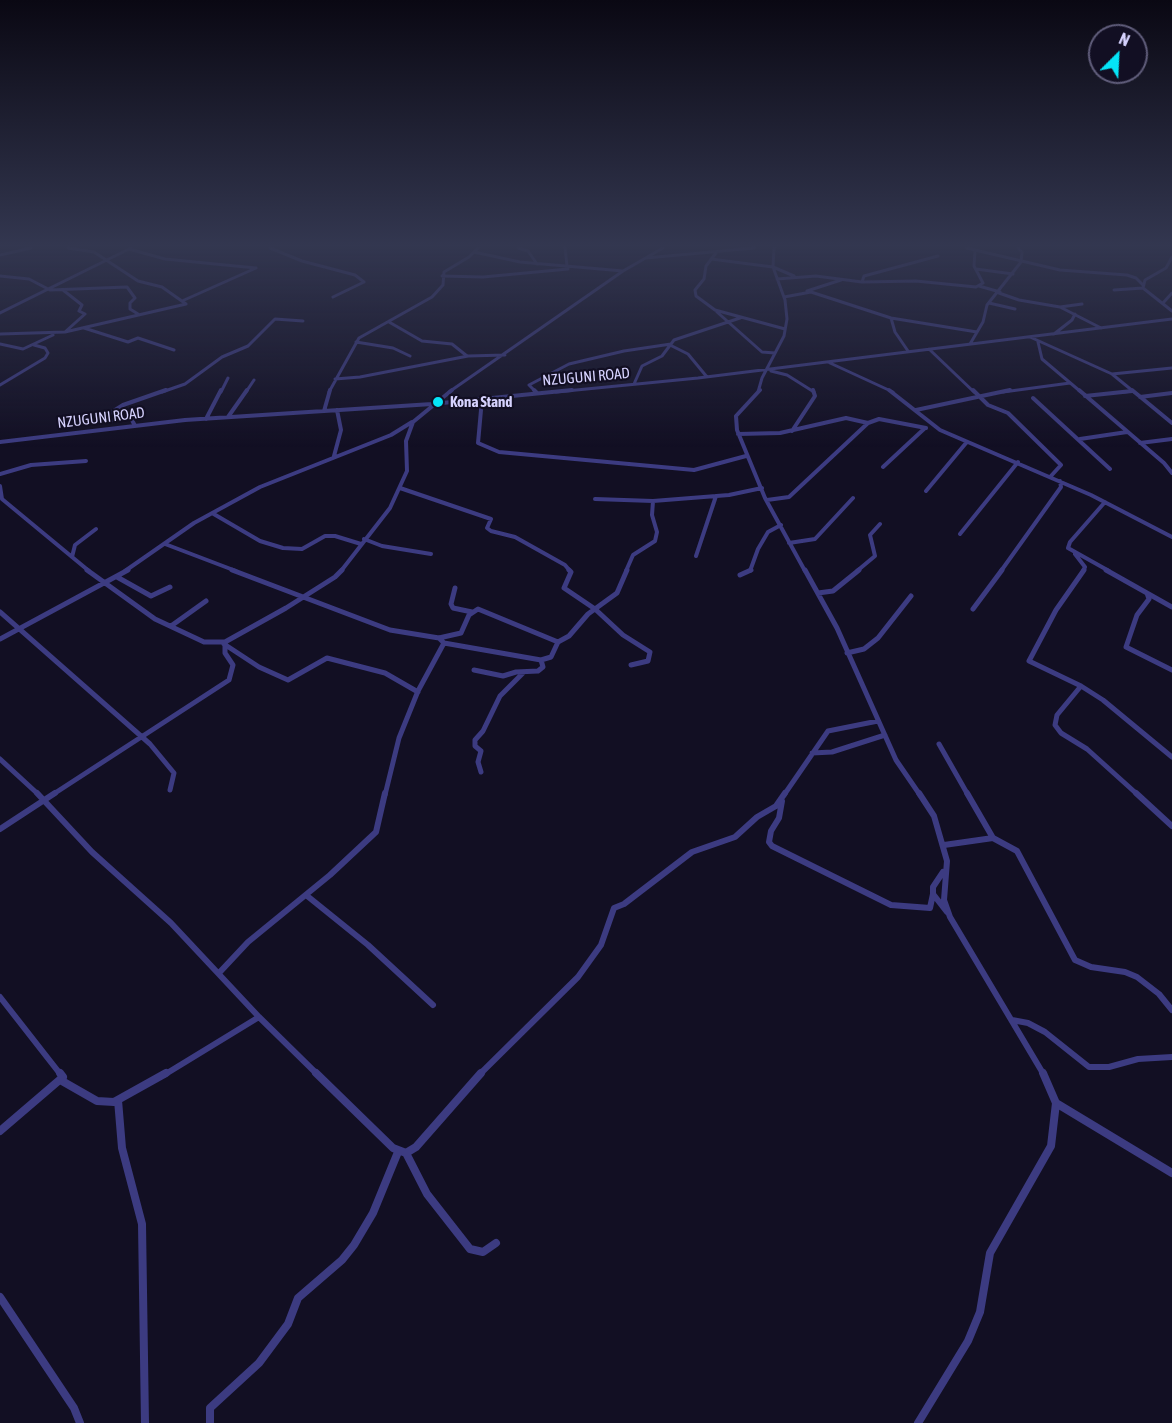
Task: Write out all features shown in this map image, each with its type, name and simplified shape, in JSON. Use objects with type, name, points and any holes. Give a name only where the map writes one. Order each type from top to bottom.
[{"type":"street","points":[[65,332],[85,314]]},
{"type":"street","points":[[324,411],[335,379],[356,342],[362,336],[402,314]]},
{"type":"street","points":[[0,639],[117,577],[212,513],[268,483],[391,435],[413,422],[432,404],[563,314]]},
{"type":"street","points":[[720,314],[762,352],[775,353]]},
{"type":"street","points":[[730,314],[785,329]]},
{"type":"street","points":[[786,314],[783,339],[762,378],[760,390],[735,416],[738,434],[767,500],[837,628],[903,774],[934,816],[947,861],[944,871],[944,900],[949,914]]},
{"type":"street","points":[[879,314],[977,332]]},
{"type":"street","points":[[970,344],[984,314]]},
{"type":"street","points":[[1054,334],[1072,320],[1075,314]]},
{"type":"street","points":[[1076,314],[1101,328]]},
{"type":"street","points":[[0,334],[58,333],[140,315]]},
{"type":"street","points":[[135,426],[131,418],[96,422],[123,405],[185,384],[222,357],[248,346],[276,319],[289,318],[303,321]]},
{"type":"street","points":[[634,384],[642,366],[662,356],[676,339],[742,318]]},
{"type":"street","points":[[891,318],[895,332],[908,351]]},
{"type":"street","name":"NZUGUNI ROAD","points":[[0,442],[206,419],[432,404],[707,377],[1172,319]]},
{"type":"street","points":[[389,322],[422,341],[452,344],[468,356]]},
{"type":"street","points":[[82,328],[128,342],[138,338],[174,350]]},
{"type":"street","points":[[0,345],[20,349],[58,333]]},
{"type":"street","points":[[1030,337],[1112,374],[1172,423]]},
{"type":"street","points":[[356,342],[399,350],[410,356]]},
{"type":"street","points":[[1038,342],[1039,357],[1172,473]]},
{"type":"street","points":[[537,393],[530,385],[569,364],[624,351],[670,344],[688,354],[707,377]]},
{"type":"street","points":[[0,384],[45,358],[48,353],[45,348],[34,345]]},
{"type":"street","points":[[929,349],[988,405],[1008,413],[1061,465],[1051,476]]},
{"type":"street","points":[[335,379],[360,378],[468,356],[505,355]]},
{"type":"street","points":[[829,362],[882,386],[932,423],[966,443],[1051,476],[1172,537]]},
{"type":"street","points":[[1112,374],[1172,368]]},
{"type":"street","points":[[768,370],[787,375],[814,391],[815,396],[792,430]]},
{"type":"street","points":[[206,419],[228,378]]},
{"type":"street","points":[[228,417],[254,380]]},
{"type":"street","points":[[916,410],[1021,388],[1070,383]]},
{"type":"street","points":[[1085,396],[1132,391]]},
{"type":"street","points":[[1140,397],[1172,393]]},
{"type":"street","points":[[1033,398],[1110,469]]},
{"type":"street","points":[[482,399],[478,443],[499,452],[597,463],[694,470],[746,456]]},
{"type":"street","points":[[334,456],[341,430],[337,410]]},
{"type":"street","points":[[738,434],[780,434],[846,418],[868,423]]},
{"type":"street","points":[[767,500],[789,497],[868,423],[879,419],[926,428]]},
{"type":"street","points":[[225,643],[335,577],[352,559],[390,508],[408,471],[406,441],[413,422]]},
{"type":"street","points":[[883,467],[932,423]]},
{"type":"street","points":[[1080,440],[1127,432]]},
{"type":"street","points":[[1140,443],[1172,439]]},
{"type":"street","points":[[926,491],[966,443]]},
{"type":"street","points":[[0,474],[31,465],[86,461]]},
{"type":"street","points":[[960,534],[1018,462]]},
{"type":"street","points":[[974,609],[1061,487],[1060,481]]},
{"type":"street","points":[[1,488],[2,499],[27,522],[105,583],[146,612],[171,626],[204,642],[225,643],[259,667],[288,680],[327,658],[385,673],[418,692]]},
{"type":"street","points":[[400,488],[491,519],[487,528],[491,531],[514,537],[565,565],[571,572],[564,588],[595,609],[623,635],[650,652],[648,661],[631,665]]},
{"type":"street","points":[[595,499],[653,501],[716,496],[762,488]]},
{"type":"street","points":[[696,556],[716,496]]},
{"type":"street","points":[[789,543],[815,539],[853,498]]},
{"type":"street","points":[[439,638],[444,643],[541,660],[551,657],[558,642],[569,636],[595,609],[617,593],[633,555],[655,541],[657,532],[652,515],[653,501]]},
{"type":"street","points":[[1105,502],[1070,542],[1068,548],[1085,567],[1056,610],[1029,661],[1081,686],[1103,700],[1172,757]]},
{"type":"street","points":[[212,513],[260,541],[283,548],[302,549],[325,536],[335,536],[431,554]]},
{"type":"street","points":[[818,593],[833,591],[875,556],[870,535],[880,524]]},
{"type":"street","points":[[740,575],[750,572],[758,549],[768,532],[781,525]]},
{"type":"street","points":[[72,557],[75,545],[96,529]]},
{"type":"street","points":[[165,543],[390,630],[439,638],[461,633],[472,612],[477,609],[558,642]]},
{"type":"street","points":[[1075,554],[1172,607]]},
{"type":"street","points":[[117,577],[151,596],[170,587]]},
{"type":"street","points":[[455,588],[451,604],[453,608],[472,612]]},
{"type":"street","points":[[1148,593],[1149,599],[1137,615],[1126,647],[1172,670]]},
{"type":"street","points":[[847,653],[864,649],[878,638],[911,596]]},
{"type":"street","points":[[171,626],[206,601]]},
{"type":"street","points":[[0,612],[143,736],[174,773],[170,790]]},
{"type":"street","points":[[0,829],[229,680],[233,665],[225,653],[225,643]]},
{"type":"street","points":[[219,973],[248,942],[368,842],[378,827],[387,777],[399,738],[418,692],[444,643]]},
{"type":"street","points":[[474,670],[503,676],[542,669],[541,660]]},
{"type":"street","points":[[481,772],[478,762],[482,751],[475,746],[475,741],[483,731],[500,696],[524,672]]},
{"type":"street","points":[[1081,686],[1057,715],[1055,725],[1061,732],[1087,749],[1172,826]]},
{"type":"street","points":[[210,1423],[210,1408],[259,1363],[288,1324],[298,1298],[342,1260],[354,1245],[373,1213],[402,1152],[416,1148],[477,1077],[578,977],[601,945],[614,908],[624,904],[692,852],[741,834],[757,817],[776,806],[828,731],[878,721]]},
{"type":"street","points":[[812,753],[832,752],[885,735]]},
{"type":"street","points":[[939,744],[993,838],[1021,856],[1075,960],[1091,967],[1137,976],[1159,994],[1172,1010]]},
{"type":"street","points":[[0,759],[44,800],[92,852],[171,923],[259,1017],[402,1152],[427,1194],[470,1249],[483,1252],[496,1243]]},
{"type":"street","points":[[783,798],[779,818],[771,831],[769,842],[772,846],[833,874],[891,905],[930,908],[933,887],[944,871]]},
{"type":"street","points":[[944,845],[993,838]]},
{"type":"street","points":[[918,1423],[968,1341],[980,1312],[990,1253],[1051,1146],[1056,1103],[1048,1081],[949,914],[933,894]]},
{"type":"street","points":[[306,895],[361,939],[432,1005]]},
{"type":"street","points":[[0,997],[62,1072],[62,1081]]},
{"type":"street","points":[[62,1081],[97,1101],[107,1103],[118,1100],[259,1017]]},
{"type":"street","points":[[1012,1020],[1028,1023],[1045,1032],[1089,1066],[1109,1067],[1138,1059],[1172,1057]]},
{"type":"street","points":[[0,1131],[62,1081]]},
{"type":"street","points":[[118,1100],[122,1148],[142,1224],[145,1423]]},
{"type":"street","points":[[1056,1103],[1172,1173]]},
{"type":"street","points":[[0,1297],[74,1408],[80,1423]]},
{"type":"place","name":"Kona Stand","points":[[438,402]]}]
